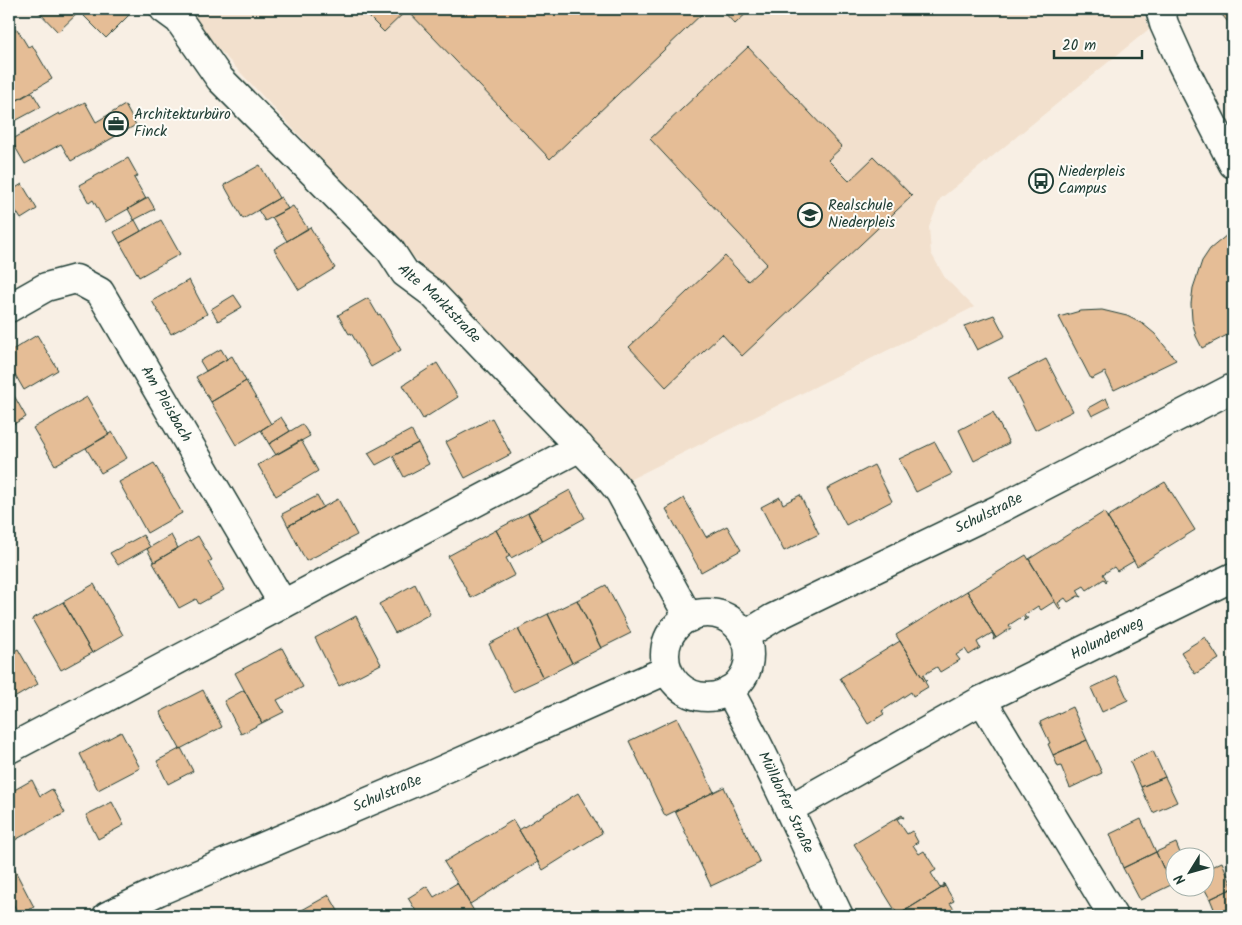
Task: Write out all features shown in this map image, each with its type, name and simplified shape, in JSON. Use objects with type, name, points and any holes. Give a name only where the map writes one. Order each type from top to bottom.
[{"type":"street","name":"Alte Marktstraße","points":[[164,9],[179,20],[220,79],[390,250],[405,273],[432,293],[580,447],[620,492],[688,618]]},
{"type":"street","points":[[1160,9],[1164,24],[1182,64],[1233,164]]},
{"type":"street","name":"Am Pleisbach","points":[[9,308],[46,286],[76,279],[100,292],[283,604]]},
{"type":"street","name":"Schulstraße","points":[[744,636],[773,618],[1001,508],[1233,388]]},
{"type":"street","points":[[9,749],[580,447]]},
{"type":"street","name":"Holunderweg","points":[[789,809],[982,700],[1233,577]]},
{"type":"street","points":[[700,614],[713,614],[726,618],[744,636],[748,647],[748,660],[745,672],[739,682],[730,690],[718,696],[694,695],[682,690],[667,670],[666,646],[674,629],[688,618],[700,614]]},
{"type":"street","name":"Schulstraße","points":[[107,916],[159,891],[429,776],[667,670]]},
{"type":"street","name":"Mülldorfer Straße","points":[[730,690],[839,916]]},
{"type":"street","points":[[982,700],[1113,916]]},
{"type":"shaded area","points":[[181,9],[1142,9],[1149,29],[940,199],[929,227],[931,253],[945,278],[974,307],[629,480],[587,442]]},
{"type":"building","points":[[36,9],[82,9],[58,32]]},
{"type":"building","points":[[91,9],[124,9],[130,14],[106,38],[84,16]]},
{"type":"building","points":[[361,9],[707,9],[550,159],[407,10],[384,32]]},
{"type":"building","points":[[721,9],[751,9],[735,24]]},
{"type":"building","points":[[1217,9],[1233,9],[1233,28]]},
{"type":"building","points":[[17,29],[28,47],[32,45],[52,79],[17,100],[9,86],[9,34]]},
{"type":"building","points":[[748,47],[842,147],[828,160],[849,181],[874,157],[912,196],[742,356],[722,334],[666,387],[629,347],[725,256],[748,281],[767,264],[650,139]]},
{"type":"building","points":[[32,92],[41,107],[15,121],[9,111],[9,105]]},
{"type":"building","points":[[85,102],[96,122],[125,105],[136,125],[71,161],[61,144],[25,164],[11,140],[59,113],[60,115]]},
{"type":"building","points":[[128,158],[138,176],[134,178],[146,199],[105,222],[93,200],[89,203],[79,185]]},
{"type":"building","points":[[260,165],[279,198],[243,219],[224,185]]},
{"type":"building","points":[[22,184],[37,209],[21,219],[9,200],[9,192]]},
{"type":"building","points":[[148,197],[155,209],[134,220],[128,209]]},
{"type":"building","points":[[281,197],[288,209],[265,221],[258,210]]},
{"type":"building","points":[[293,206],[308,229],[287,241],[272,217]]},
{"type":"building","points":[[135,220],[141,231],[120,243],[114,232]]},
{"type":"building","points":[[161,220],[180,254],[139,277],[120,243]]},
{"type":"building","points":[[310,227],[335,268],[299,290],[274,249]]},
{"type":"building","points":[[1233,230],[1233,332],[1202,348],[1196,336],[1192,320],[1193,288],[1202,261],[1210,249]]},
{"type":"building","points":[[189,280],[207,314],[171,334],[152,301]]},
{"type":"building","points":[[234,295],[242,307],[218,321],[211,309]]},
{"type":"building","points":[[368,298],[378,315],[380,314],[401,350],[371,367],[338,315]]},
{"type":"building","points":[[1102,310],[1127,316],[1143,324],[1155,334],[1176,360],[1114,390],[1105,372],[1091,379],[1059,317],[1080,311]]},
{"type":"building","points":[[994,315],[1005,336],[977,350],[964,326]]},
{"type":"building","points":[[37,335],[58,370],[24,390],[9,364],[9,352]]},
{"type":"building","points":[[221,349],[227,359],[206,371],[200,361]]},
{"type":"building","points":[[232,356],[246,381],[211,402],[196,377]]},
{"type":"building","points":[[1046,359],[1073,411],[1035,430],[1009,378]]},
{"type":"building","points":[[437,363],[458,397],[423,419],[403,385]]},
{"type":"building","points":[[246,381],[271,424],[236,445],[211,402]]},
{"type":"building","points":[[12,392],[26,417],[12,425],[9,419],[9,394]]},
{"type":"building","points":[[87,397],[109,435],[55,465],[33,428]]},
{"type":"building","points":[[1106,398],[1110,407],[1092,416],[1088,408]]},
{"type":"building","points":[[993,412],[1009,443],[974,461],[959,430]]},
{"type":"building","points":[[281,417],[290,431],[269,444],[261,430]]},
{"type":"building","points":[[492,418],[511,454],[465,478],[446,442]]},
{"type":"building","points":[[302,424],[310,436],[276,455],[269,444]]},
{"type":"building","points":[[411,430],[418,443],[376,465],[368,453]]},
{"type":"building","points":[[112,432],[127,458],[101,473],[86,448]]},
{"type":"building","points":[[301,440],[318,471],[276,496],[258,465]]},
{"type":"building","points":[[935,442],[952,474],[916,492],[899,459]]},
{"type":"building","points":[[418,443],[429,464],[404,477],[393,456]]},
{"type":"building","points":[[154,463],[182,513],[147,533],[119,482]]},
{"type":"building","points":[[874,465],[892,501],[846,525],[827,489]]},
{"type":"building","points":[[1165,482],[1195,530],[1137,566],[1107,517]]},
{"type":"building","points":[[570,490],[585,518],[543,541],[528,513]]},
{"type":"building","points":[[800,495],[819,534],[784,551],[761,507],[780,497],[783,504]]},
{"type":"building","points":[[317,496],[323,507],[288,526],[282,514]]},
{"type":"building","points":[[684,498],[706,537],[727,526],[741,550],[701,572],[666,509]]},
{"type":"building","points":[[338,499],[357,535],[306,561],[288,526]]},
{"type":"building","points":[[1104,512],[1134,561],[1117,571],[1114,567],[1103,574],[1106,582],[1104,579],[1087,590],[1084,586],[1077,590],[1081,597],[1078,596],[1068,602],[1065,598],[1058,603],[1062,609],[1060,610],[1029,559]]},
{"type":"building","points":[[528,513],[543,541],[511,558],[496,530]]},
{"type":"building","points":[[496,530],[510,556],[506,558],[515,575],[471,598],[448,556]]},
{"type":"building","points":[[143,535],[150,547],[118,565],[110,553]]},
{"type":"building","points":[[171,535],[178,548],[154,562],[147,549]]},
{"type":"building","points":[[198,536],[212,560],[208,562],[224,590],[199,604],[196,599],[179,608],[153,563]]},
{"type":"building","points":[[1026,555],[1055,601],[1041,610],[1038,606],[1024,615],[1028,618],[1023,621],[1025,619],[1023,616],[1009,625],[1011,628],[996,638],[967,591]]},
{"type":"building","points":[[94,584],[123,635],[92,653],[63,602]]},
{"type":"building","points":[[415,584],[430,614],[395,633],[379,604]]},
{"type":"building","points":[[606,585],[631,633],[601,648],[577,600]]},
{"type":"building","points":[[967,591],[996,638],[993,640],[992,633],[977,642],[980,648],[969,655],[965,649],[956,655],[960,660],[940,672],[937,667],[923,675],[927,680],[925,682],[896,635]]},
{"type":"building","points":[[577,600],[601,648],[572,663],[548,614]]},
{"type":"building","points":[[63,602],[92,653],[61,670],[32,619]]},
{"type":"building","points":[[548,614],[572,663],[543,678],[518,629]]},
{"type":"building","points":[[356,616],[381,664],[339,686],[315,638]]},
{"type":"building","points":[[518,629],[543,678],[513,692],[489,644]]},
{"type":"building","points":[[1205,637],[1219,659],[1195,674],[1181,652]]},
{"type":"building","points":[[900,641],[928,687],[913,696],[911,692],[882,711],[884,714],[868,724],[840,678]]},
{"type":"building","points":[[282,648],[303,687],[277,700],[284,712],[262,723],[235,673]]},
{"type":"building","points":[[18,649],[38,684],[9,701],[9,654]]},
{"type":"building","points":[[1117,676],[1128,700],[1102,712],[1091,688]]},
{"type":"building","points":[[203,690],[222,727],[180,749],[160,712]]},
{"type":"building","points":[[244,690],[262,723],[241,734],[224,701]]},
{"type":"building","points":[[1072,707],[1087,740],[1053,755],[1048,744],[1050,743],[1040,722]]},
{"type":"building","points":[[677,718],[714,792],[665,816],[629,741]]},
{"type":"building","points":[[121,732],[140,768],[98,790],[80,754]]},
{"type":"building","points":[[1087,740],[1102,773],[1070,788],[1061,766],[1058,767],[1053,755]]},
{"type":"building","points":[[181,748],[193,771],[168,784],[157,761]]},
{"type":"building","points":[[1153,751],[1165,777],[1141,787],[1130,762]]},
{"type":"building","points":[[1165,777],[1177,802],[1153,813],[1141,787]]},
{"type":"building","points":[[32,780],[40,796],[52,789],[65,813],[15,840],[9,829],[9,793]]},
{"type":"building","points":[[724,787],[760,863],[711,886],[675,811]]},
{"type":"building","points":[[578,793],[602,833],[543,870],[519,830]]},
{"type":"building","points":[[112,802],[124,825],[98,839],[86,815]]},
{"type":"building","points":[[902,815],[904,818],[897,819],[907,834],[912,831],[918,842],[913,845],[919,854],[924,851],[936,870],[931,873],[940,888],[944,883],[945,886],[898,915],[854,844]]},
{"type":"building","points":[[1141,819],[1156,852],[1123,868],[1110,834]]},
{"type":"building","points":[[513,820],[538,862],[470,904],[444,862]]},
{"type":"building","points":[[1176,843],[1178,848],[1165,848]]},
{"type":"building","points":[[1164,848],[1164,870],[1156,852]]},
{"type":"building","points":[[1156,852],[1164,870],[1164,888],[1140,900],[1123,868]]},
{"type":"building","points":[[9,859],[34,907],[19,915],[9,896]]},
{"type":"building","points":[[1222,862],[1233,888],[1214,897],[1214,866]]},
{"type":"building","points":[[457,883],[477,916],[419,916],[408,898],[427,886],[434,897]]},
{"type":"building","points":[[945,886],[954,901],[950,903],[958,916],[898,915]]},
{"type":"building","points":[[1233,888],[1233,916],[1217,916],[1210,899]]},
{"type":"building","points":[[329,895],[341,916],[305,916],[302,910]]},
{"type":"place","name":"Architekturbüro Finck","points":[[116,124]]},
{"type":"place","name":"Niederpleis Campus","points":[[1041,181]]},
{"type":"place","name":"Realschule Niederpleis","points":[[810,215]]}]
